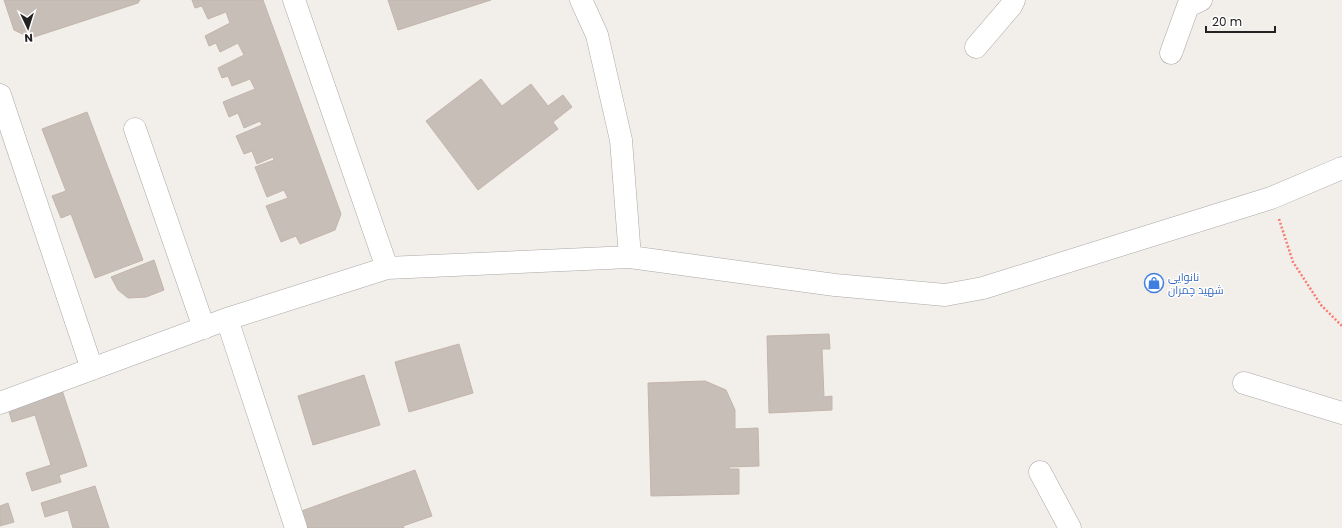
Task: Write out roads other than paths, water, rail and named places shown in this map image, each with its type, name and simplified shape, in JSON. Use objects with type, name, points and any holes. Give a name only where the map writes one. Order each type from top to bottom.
[{"type":"street","points":[[294,0],[387,268]]},
{"type":"street","points":[[581,0],[597,36],[621,140],[630,257]]},
{"type":"street","points":[[976,47],[1011,6],[1014,0]]},
{"type":"street","points":[[1172,53],[1188,6],[1201,0]]},
{"type":"street","points":[[0,95],[92,369]]},
{"type":"street","points":[[135,129],[204,328]]},
{"type":"street","points":[[0,403],[227,319],[387,268],[630,257],[835,285],[945,295],[983,288],[1271,198],[1342,168]]},
{"type":"street","points":[[227,319],[296,528]]},
{"type":"street","points":[[1244,383],[1342,413]]},
{"type":"street","points":[[1040,472],[1070,528]]},
{"type":"place","name":"نانوایی شهید چمران","points":[[1154,283]]}]
